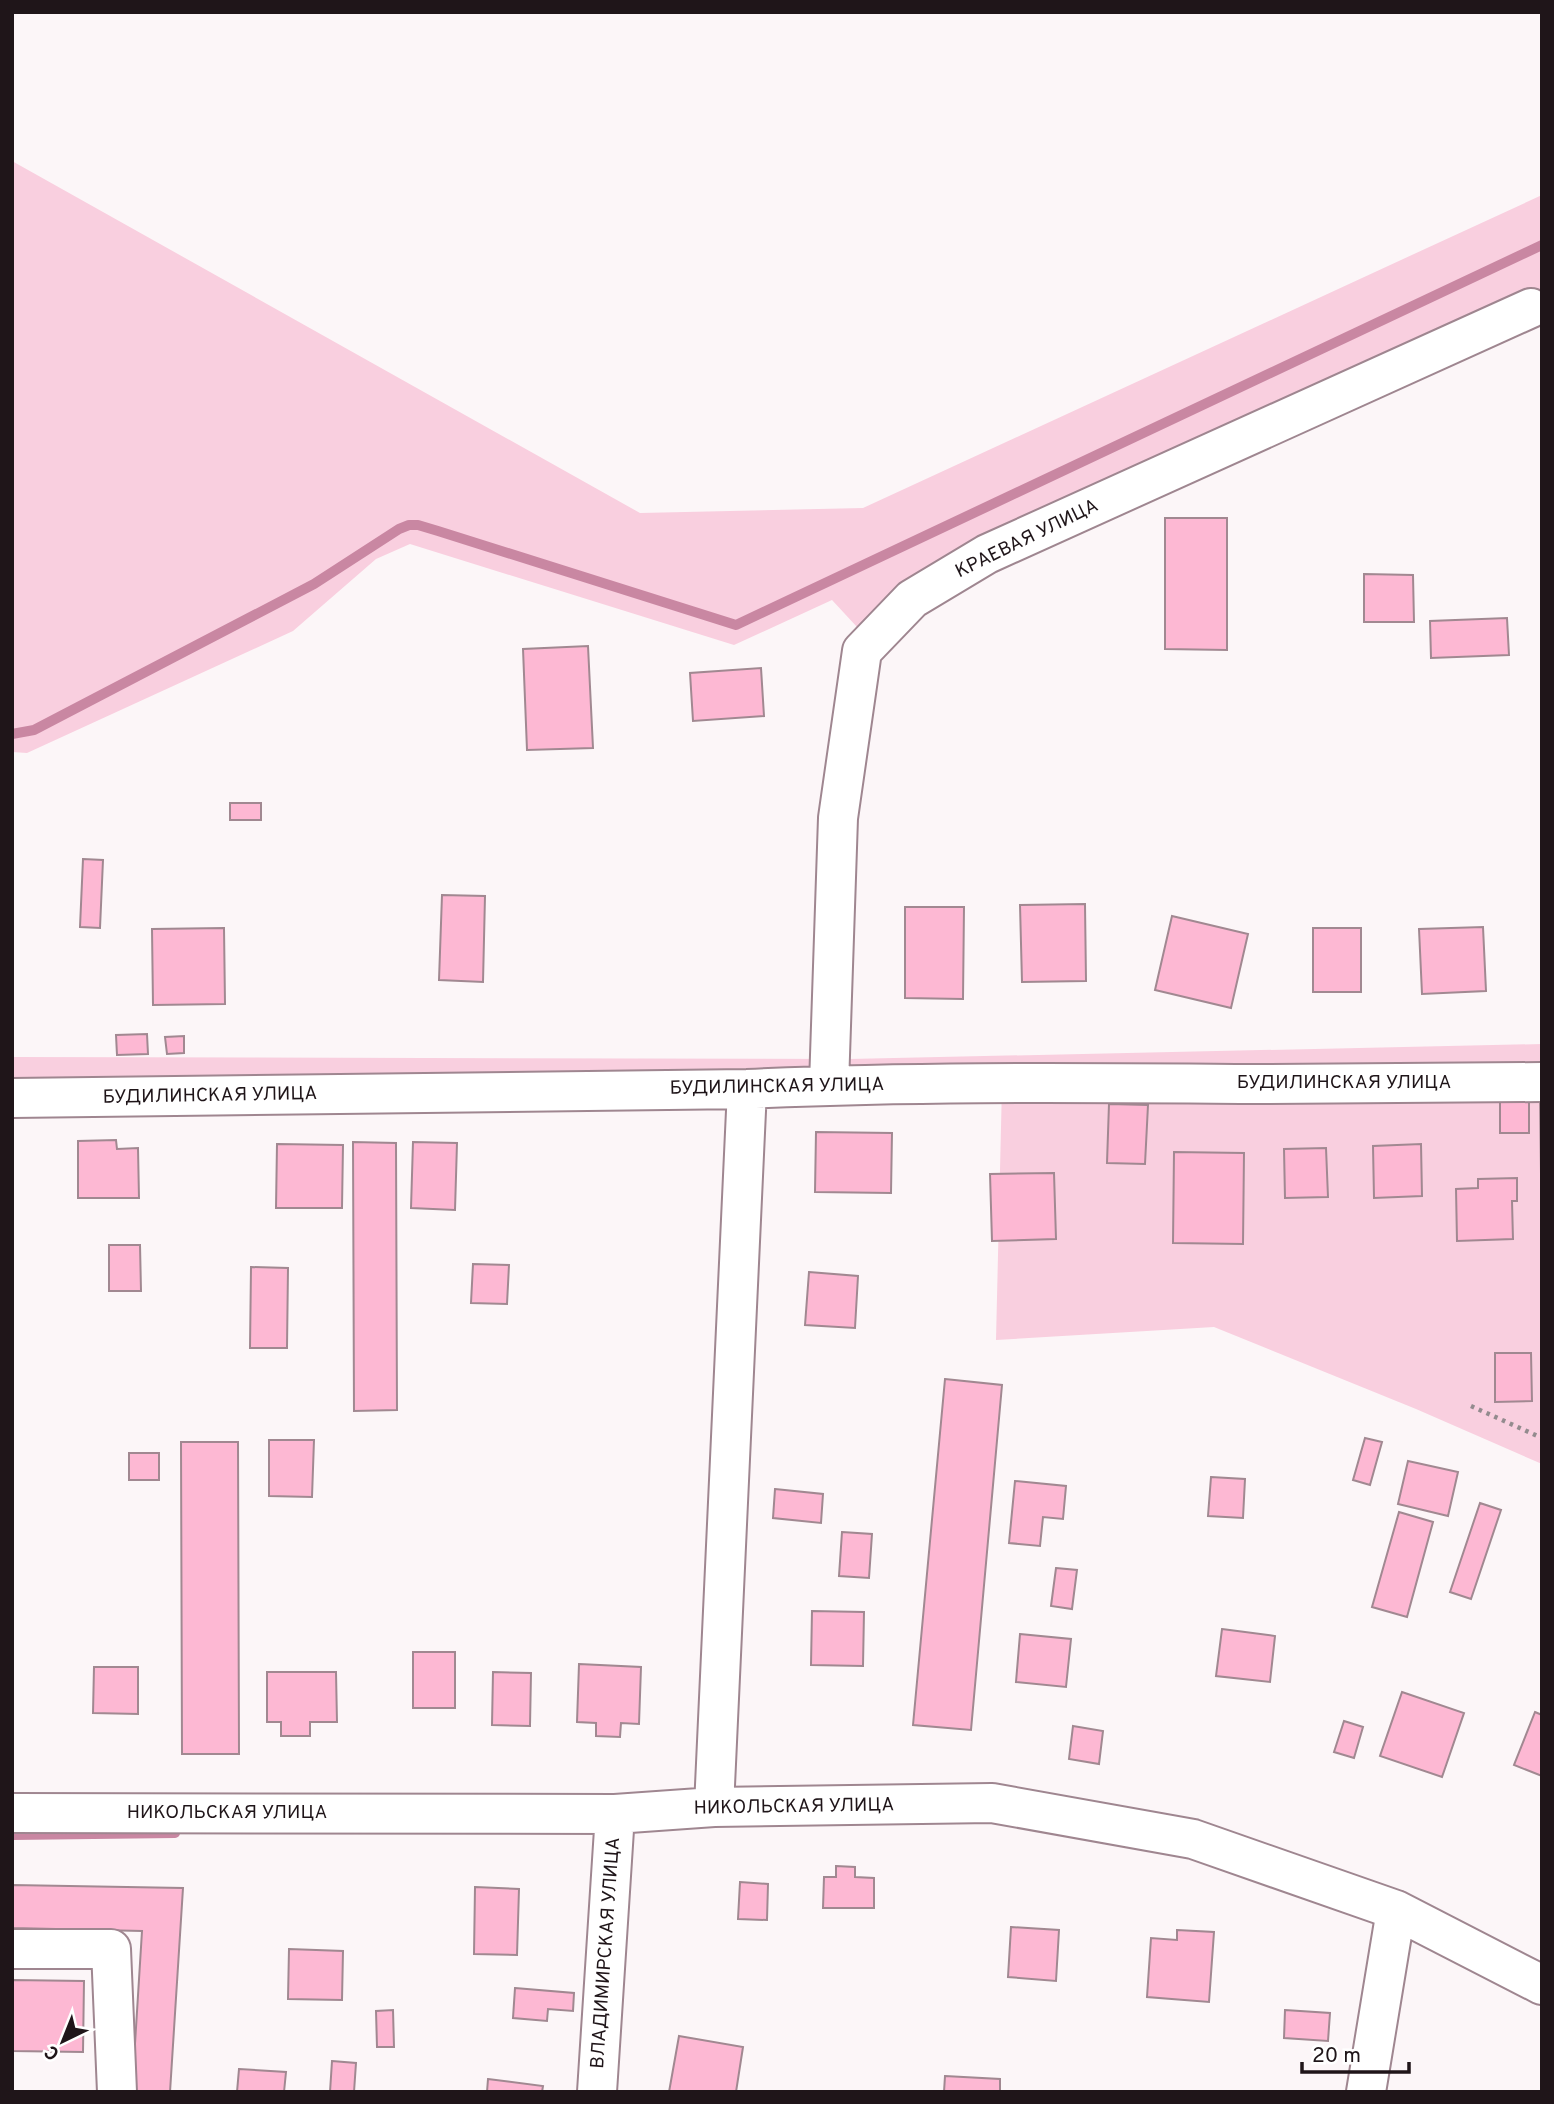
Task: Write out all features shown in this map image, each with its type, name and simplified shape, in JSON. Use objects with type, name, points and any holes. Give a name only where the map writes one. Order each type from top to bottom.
[{"type":"street","name":"КРАЕВАЯ УЛИЦА","points":[[829,1085],[838,818],[862,651],[912,599],[987,554],[1531,308]]},
{"type":"street","name":"БУДИЛИНСКАЯ УЛИЦА","points":[[12,1098],[747,1089],[1011,1082],[1542,1082]]},
{"type":"street","points":[[714,1807],[747,1089]]},
{"type":"street","name":"НИКОЛЬСКАЯ УЛИЦА","points":[[12,1813],[615,1814],[714,1807],[992,1803],[1193,1839],[1396,1910],[1542,1985]]},
{"type":"street","name":"ВЛАДИМИРСКАЯ УЛИЦА","points":[[597,2092],[615,1814]]},
{"type":"street","points":[[1367,2092],[1396,1910]]},
{"type":"street","points":[[12,1949],[111,1949],[117,2092]]},
{"type":"path","points":[[1471,1406],[1542,1438]]},
{"type":"shaded area","points":[[12,161],[640,513],[863,508],[1542,195],[1542,317],[1006,562],[918,615],[882,654],[832,600],[734,645],[410,544],[376,559],[293,631],[27,753],[12,752]]},
{"type":"shaded area","points":[[1542,1044],[1542,1464],[1416,1409],[1214,1327],[996,1340],[1002,1085],[12,1111],[12,1057],[849,1059]]},
{"type":"building","points":[[1165,518],[1227,518],[1227,650],[1165,649]]},
{"type":"building","points":[[1364,574],[1413,575],[1414,622],[1364,622]]},
{"type":"building","points":[[1507,618],[1509,655],[1431,658],[1430,621]]},
{"type":"building","points":[[588,646],[593,748],[527,750],[523,649]]},
{"type":"building","points":[[761,668],[764,716],[693,721],[690,673]]},
{"type":"building","points":[[230,803],[261,803],[261,820],[230,820]]},
{"type":"building","points":[[83,859],[103,860],[100,928],[80,927]]},
{"type":"building","points":[[442,895],[485,896],[483,982],[439,980]]},
{"type":"building","points":[[1085,904],[1086,981],[1022,982],[1020,905]]},
{"type":"building","points":[[905,907],[964,907],[963,999],[905,998]]},
{"type":"building","points":[[1172,916],[1248,934],[1231,1008],[1155,990]]},
{"type":"building","points":[[1483,927],[1486,991],[1422,994],[1419,929]]},
{"type":"building","points":[[224,928],[225,1004],[153,1005],[152,929]]},
{"type":"building","points":[[1313,928],[1361,928],[1361,992],[1313,992]]},
{"type":"building","points":[[147,1034],[148,1054],[117,1055],[116,1035]]},
{"type":"building","points":[[184,1036],[184,1053],[167,1054],[165,1037]]},
{"type":"building","points":[[1500,1098],[1529,1098],[1529,1133],[1500,1133]]},
{"type":"building","points":[[1542,1098],[1542,1173],[1541,1173]]},
{"type":"building","points":[[1109,1104],[1148,1105],[1145,1164],[1107,1163]]},
{"type":"building","points":[[816,1132],[892,1133],[891,1193],[815,1192]]},
{"type":"building","points":[[116,1140],[117,1149],[138,1148],[139,1198],[78,1198],[78,1141]]},
{"type":"building","points":[[353,1142],[396,1143],[397,1410],[354,1411]]},
{"type":"building","points":[[413,1142],[457,1143],[455,1210],[411,1208]]},
{"type":"building","points":[[277,1144],[343,1145],[342,1208],[276,1208]]},
{"type":"building","points":[[1421,1144],[1422,1196],[1374,1198],[1373,1146]]},
{"type":"building","points":[[1326,1148],[1328,1197],[1285,1198],[1284,1149]]},
{"type":"building","points":[[1174,1152],[1244,1153],[1243,1244],[1173,1243]]},
{"type":"building","points":[[1054,1173],[1056,1239],[992,1241],[990,1174]]},
{"type":"building","points":[[1517,1178],[1517,1201],[1512,1201],[1513,1239],[1457,1241],[1456,1189],[1478,1188],[1478,1179]]},
{"type":"building","points":[[109,1245],[140,1245],[141,1291],[109,1291]]},
{"type":"building","points":[[473,1264],[509,1265],[507,1304],[471,1303]]},
{"type":"building","points":[[251,1267],[288,1268],[287,1348],[250,1348]]},
{"type":"building","points":[[809,1272],[858,1276],[855,1328],[805,1325]]},
{"type":"building","points":[[1495,1353],[1531,1353],[1532,1401],[1495,1402]]},
{"type":"building","points":[[945,1379],[1002,1385],[971,1730],[913,1725]]},
{"type":"building","points":[[1365,1438],[1382,1442],[1370,1485],[1353,1480]]},
{"type":"building","points":[[269,1440],[314,1440],[312,1497],[269,1496]]},
{"type":"building","points":[[181,1442],[238,1442],[239,1754],[182,1754]]},
{"type":"building","points":[[129,1453],[159,1453],[159,1480],[129,1480]]},
{"type":"building","points":[[1408,1461],[1458,1472],[1448,1516],[1398,1504]]},
{"type":"building","points":[[1211,1477],[1245,1479],[1243,1518],[1208,1516]]},
{"type":"building","points":[[1015,1481],[1066,1486],[1063,1519],[1043,1517],[1040,1546],[1009,1543]]},
{"type":"building","points":[[775,1489],[823,1494],[821,1523],[773,1518]]},
{"type":"building","points":[[1480,1503],[1501,1510],[1471,1599],[1450,1592]]},
{"type":"building","points":[[1399,1512],[1433,1522],[1407,1617],[1372,1607]]},
{"type":"building","points":[[842,1532],[872,1534],[869,1578],[839,1576]]},
{"type":"building","points":[[1056,1568],[1077,1570],[1072,1609],[1051,1606]]},
{"type":"building","points":[[812,1611],[864,1612],[863,1666],[811,1665]]},
{"type":"building","points":[[1222,1629],[1275,1636],[1270,1682],[1216,1676]]},
{"type":"building","points":[[1020,1634],[1071,1639],[1066,1687],[1016,1682]]},
{"type":"building","points":[[413,1652],[455,1652],[455,1708],[413,1708]]},
{"type":"building","points":[[579,1664],[641,1667],[639,1724],[621,1723],[620,1737],[596,1736],[596,1723],[577,1722]]},
{"type":"building","points":[[94,1667],[138,1667],[138,1714],[93,1713]]},
{"type":"building","points":[[267,1672],[336,1672],[337,1722],[310,1722],[310,1736],[281,1736],[281,1722],[267,1722]]},
{"type":"building","points":[[493,1672],[531,1673],[530,1726],[492,1725]]},
{"type":"building","points":[[1402,1692],[1464,1713],[1442,1777],[1380,1756]]},
{"type":"building","points":[[1535,1712],[1542,1715],[1542,1776],[1514,1765]]},
{"type":"building","points":[[1344,1721],[1363,1727],[1354,1758],[1334,1752]]},
{"type":"building","points":[[1073,1726],[1103,1731],[1099,1764],[1069,1759]]},
{"type":"building","points":[[836,1866],[855,1867],[855,1877],[874,1878],[874,1908],[823,1908],[824,1877],[836,1877]]},
{"type":"building","points":[[740,1882],[768,1884],[767,1920],[738,1919]]},
{"type":"building","points":[[12,1885],[183,1888],[170,2092],[132,2092],[142,1931],[12,1928]]},
{"type":"building","points":[[475,1887],[519,1889],[517,1955],[474,1954]]},
{"type":"building","points":[[1011,1927],[1059,1930],[1056,1981],[1008,1977]]},
{"type":"building","points":[[1177,1930],[1214,1932],[1209,2002],[1147,1997],[1151,1938],[1177,1940]]},
{"type":"building","points":[[289,1949],[343,1951],[342,2000],[288,1999]]},
{"type":"building","points":[[12,1980],[84,1981],[83,2052],[12,2051]]},
{"type":"building","points":[[515,1988],[574,1993],[573,2011],[548,2009],[547,2021],[513,2018]]},
{"type":"building","points":[[393,2010],[394,2047],[377,2047],[376,2011]]},
{"type":"building","points":[[1285,2010],[1330,2013],[1328,2041],[1284,2038]]},
{"type":"building","points":[[679,2036],[743,2047],[736,2092],[669,2092]]},
{"type":"building","points":[[332,2061],[356,2063],[354,2092],[330,2092]]},
{"type":"building","points":[[239,2069],[286,2072],[284,2092],[237,2092]]},
{"type":"building","points":[[945,2076],[1000,2079],[1000,2092],[944,2092]]},
{"type":"building","points":[[488,2079],[543,2086],[542,2092],[487,2092]]},
{"type":"waterway","points":[[12,734],[34,730],[314,584],[409,525],[438,531],[736,625],[1542,245]]},
{"type":"waterway","points":[[12,1835],[175,1833]]}]
